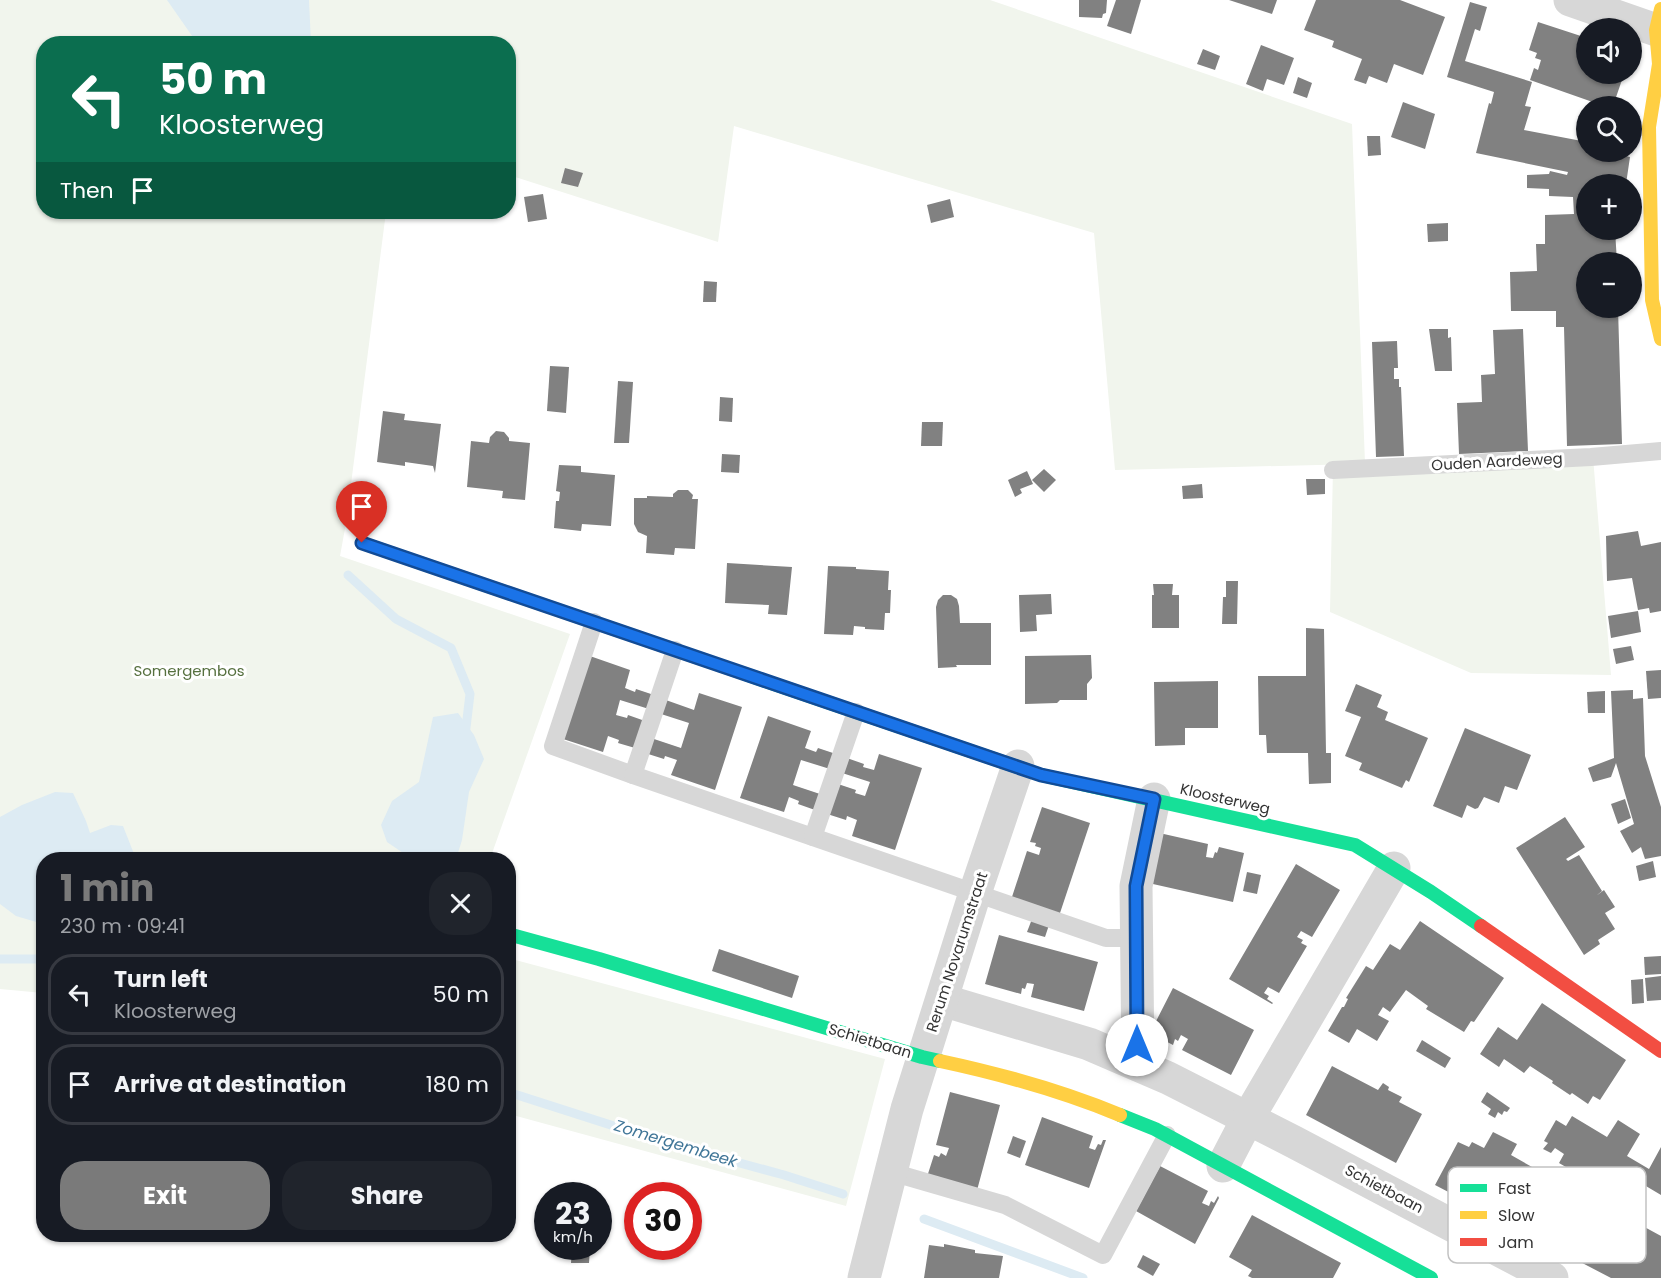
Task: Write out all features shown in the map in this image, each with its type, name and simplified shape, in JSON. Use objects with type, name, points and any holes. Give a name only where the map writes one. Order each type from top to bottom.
[{"type":"street","points":[[1570,0],[1659,19],[1659,64],[1649,127],[1649,162],[1652,300],[1661,339]]},
{"type":"street","name":"Kloosterweg","points":[[362,543],[1041,775],[1355,845],[1431,892],[1661,1051]]},
{"type":"street","name":"Rerum Novarumstraat","points":[[864,1278],[922,1057],[1018,766]]},
{"type":"street","points":[[1138,1064],[1122,938],[1136,886],[1154,799]]},
{"type":"street","points":[[1223,1166],[1248,1118],[1394,868]]},
{"type":"street","name":"Schietbaan","points":[[516,936],[599,959],[922,1057],[979,1069],[1089,1102],[1167,1135],[1431,1278]]},
{"type":"street","name":"Schietbaan","points":[[942,1000],[1089,1044],[1138,1064],[1248,1118],[1448,1223]]},
{"type":"street","name":"Schietbaan","points":[[1524,1263],[1552,1278]]},
{"type":"lane","name":"Ouden Aardeweg","points":[[1333,470],[1592,457],[1661,451]]},
{"type":"lane","points":[[594,622],[553,746],[975,893],[1122,938]]},
{"type":"lane","points":[[633,774],[675,650]]},
{"type":"lane","points":[[813,837],[856,711]]},
{"type":"lane","points":[[891,1172],[1005,1204],[1103,1256],[1167,1135]]},
{"type":"green space","name":"Somergembos","points":[[0,0],[990,0],[1352,124],[1365,463],[1593,457],[1611,675],[1471,673],[1330,612],[1333,467],[1356,464],[1115,470],[1094,233],[734,126],[718,242],[516,177],[516,36],[36,36],[36,219],[385,219],[340,556],[570,634],[492,852],[36,852],[36,992],[0,989]]},
{"type":"green space","points":[[516,960],[885,1059],[846,1206],[516,1116]]},
{"type":"shaded area","points":[[167,0],[309,0],[311,36],[192,36]]},
{"type":"shaded area","points":[[458,713],[474,735],[484,759],[469,792],[458,852],[402,852],[387,842],[381,825],[392,801],[419,782],[433,717]]},
{"type":"shaded area","points":[[55,792],[73,793],[90,833],[111,825],[123,826],[133,852],[36,852],[36,922],[16,916],[0,904],[0,817],[22,805]]},
{"type":"building","points":[[1079,0],[1107,0],[1106,13],[1102,18],[1079,17]]},
{"type":"building","points":[[1116,0],[1141,0],[1131,34],[1107,26]]},
{"type":"building","points":[[1229,0],[1277,0],[1272,14]]},
{"type":"building","points":[[1316,0],[1400,0],[1445,17],[1423,75],[1394,64],[1387,83],[1369,76],[1366,84],[1354,80],[1362,59],[1332,47],[1334,41],[1304,30]]},
{"type":"building","points":[[1470,2],[1487,7],[1480,31],[1475,29],[1465,61],[1532,82],[1525,106],[1531,107],[1524,130],[1576,140],[1576,162],[1629,162],[1627,174],[1576,174],[1576,240],[1616,240],[1616,252],[1576,252],[1576,318],[1618,318],[1622,444],[1567,446],[1564,327],[1556,327],[1556,311],[1511,311],[1510,272],[1537,271],[1536,244],[1545,244],[1545,215],[1574,214],[1573,197],[1549,196],[1549,189],[1527,188],[1527,175],[1549,174],[1550,171],[1567,175],[1568,172],[1476,153],[1494,92],[1447,77]]},
{"type":"building","points":[[1538,22],[1576,34],[1576,84],[1621,84],[1616,96],[1576,96],[1530,80],[1534,68],[1538,70],[1541,60],[1535,58],[1537,53],[1529,50]]},
{"type":"building","points":[[1261,45],[1294,58],[1284,85],[1267,79],[1263,91],[1246,84]]},
{"type":"building","points":[[1203,49],[1220,56],[1215,70],[1197,64]]},
{"type":"building","points":[[1298,77],[1312,83],[1307,98],[1293,93]]},
{"type":"building","points":[[1403,102],[1435,114],[1425,149],[1391,137]]},
{"type":"building","points":[[1367,136],[1380,136],[1381,155],[1368,156]]},
{"type":"building","points":[[565,168],[583,173],[578,187],[561,183]]},
{"type":"building","points":[[543,194],[547,219],[528,222],[524,197]]},
{"type":"building","points":[[950,199],[954,217],[931,223],[927,205]]},
{"type":"building","points":[[1448,223],[1448,241],[1428,242],[1427,224]]},
{"type":"building","points":[[704,281],[717,282],[716,302],[703,302]]},
{"type":"building","points":[[1429,329],[1448,329],[1448,338],[1451,337],[1452,371],[1435,371]]},
{"type":"building","points":[[1523,329],[1528,451],[1459,454],[1457,403],[1482,402],[1481,375],[1495,374],[1493,330]]},
{"type":"building","points":[[1397,341],[1398,368],[1394,368],[1394,379],[1399,379],[1399,387],[1401,387],[1404,456],[1376,457],[1372,342]]},
{"type":"building","points":[[550,366],[569,367],[566,413],[547,411]]},
{"type":"building","points":[[618,381],[633,382],[629,443],[614,443]]},
{"type":"building","points":[[720,397],[733,398],[732,422],[719,421]]},
{"type":"building","points":[[383,411],[405,414],[404,420],[441,424],[435,473],[433,466],[405,462],[405,466],[377,462]]},
{"type":"building","points":[[922,422],[943,422],[942,446],[921,446]]},
{"type":"building","points":[[496,431],[504,432],[509,441],[530,443],[525,500],[502,498],[503,491],[467,487],[471,441],[489,443],[490,437]]},
{"type":"building","points":[[722,454],[740,455],[739,473],[721,472]]},
{"type":"building","points":[[559,465],[581,466],[581,472],[615,475],[611,526],[582,524],[581,531],[554,528],[556,501],[559,501],[560,492],[556,491]]},
{"type":"building","points":[[1044,469],[1056,480],[1044,492],[1032,480]]},
{"type":"building","points":[[1027,471],[1033,484],[1020,489],[1022,493],[1015,497],[1008,480]]},
{"type":"building","points":[[1306,479],[1325,479],[1325,494],[1307,495]]},
{"type":"building","points":[[1202,484],[1203,498],[1183,499],[1182,486]]},
{"type":"building","points":[[678,490],[688,490],[693,495],[692,499],[698,499],[695,549],[675,548],[674,555],[646,553],[647,536],[638,532],[634,524],[634,498],[673,497]]},
{"type":"building","points":[[1638,531],[1641,546],[1661,542],[1661,611],[1650,613],[1649,608],[1638,610],[1632,578],[1607,581],[1606,536]]},
{"type":"building","points":[[727,563],[792,567],[787,615],[768,614],[769,605],[725,603]]},
{"type":"building","points":[[828,566],[889,571],[890,613],[885,613],[884,630],[854,626],[853,635],[824,634]]},
{"type":"building","points":[[1226,581],[1238,581],[1237,624],[1222,624]]},
{"type":"building","points":[[1153,584],[1173,584],[1172,595],[1179,595],[1179,628],[1152,628]]},
{"type":"building","points":[[1051,594],[1052,614],[1036,615],[1037,631],[1020,632],[1019,595]]},
{"type":"building","points":[[943,595],[951,595],[957,599],[960,623],[991,623],[991,665],[956,665],[957,667],[938,668],[936,607]]},
{"type":"building","points":[[1638,611],[1641,632],[1611,638],[1608,616]]},
{"type":"building","points":[[1306,628],[1324,629],[1326,753],[1331,753],[1331,783],[1309,784],[1308,753],[1267,753],[1266,735],[1259,735],[1258,676],[1306,676]]},
{"type":"building","points":[[1631,646],[1634,660],[1616,664],[1613,649]]},
{"type":"building","points":[[587,655],[630,670],[625,688],[654,695],[649,709],[620,700],[616,715],[627,718],[628,715],[645,721],[635,748],[618,743],[619,740],[608,736],[603,752],[560,738]]},
{"type":"building","points":[[1091,655],[1092,678],[1087,684],[1087,700],[1025,704],[1025,656]]},
{"type":"building","points":[[1661,670],[1661,698],[1648,699],[1646,671]]},
{"type":"building","points":[[1218,681],[1218,728],[1185,728],[1185,745],[1155,746],[1154,682]]},
{"type":"building","points":[[1356,684],[1382,695],[1377,707],[1388,712],[1385,720],[1428,738],[1409,782],[1406,780],[1402,788],[1359,770],[1362,763],[1345,756],[1361,717],[1345,711]]},
{"type":"building","points":[[1633,690],[1633,699],[1643,698],[1645,756],[1661,807],[1661,856],[1645,859],[1641,847],[1632,853],[1620,831],[1634,824],[1616,763],[1611,777],[1593,782],[1588,768],[1614,758],[1611,691]]},
{"type":"building","points":[[1605,691],[1605,713],[1588,713],[1587,692]]},
{"type":"building","points":[[699,693],[742,707],[715,790],[671,775],[677,760],[665,756],[664,759],[645,753],[651,738],[681,748],[689,723],[658,713],[663,699],[694,710]]},
{"type":"building","points":[[768,716],[811,731],[805,748],[816,752],[818,748],[836,754],[830,769],[801,760],[793,785],[820,794],[815,810],[798,804],[799,801],[789,797],[784,812],[740,798]]},
{"type":"building","points":[[1465,728],[1531,755],[1517,790],[1505,786],[1499,803],[1484,797],[1478,808],[1467,805],[1462,818],[1433,806]]},
{"type":"building","points":[[879,754],[922,768],[895,850],[852,836],[857,820],[847,816],[846,820],[824,813],[835,783],[856,790],[855,793],[865,796],[870,782],[839,772],[844,757],[874,770]]},
{"type":"building","points":[[1625,799],[1631,818],[1618,824],[1611,804]]},
{"type":"building","points":[[1042,807],[1090,823],[1058,919],[1010,903],[1027,851],[1039,855],[1041,848],[1035,846],[1036,843],[1030,842]]},
{"type":"building","points":[[1565,817],[1585,847],[1566,859],[1568,861],[1579,855],[1602,891],[1596,896],[1604,890],[1615,907],[1605,913],[1615,929],[1598,940],[1600,944],[1584,955],[1516,848]]},
{"type":"building","points":[[1155,832],[1208,844],[1206,857],[1213,858],[1219,847],[1244,853],[1233,902],[1144,882]]},
{"type":"building","points":[[1653,861],[1656,877],[1639,881],[1636,866]]},
{"type":"building","points":[[1296,864],[1340,890],[1312,937],[1301,931],[1297,937],[1307,946],[1279,993],[1268,987],[1264,993],[1269,996],[1267,999],[1272,1004],[1229,979]]},
{"type":"building","points":[[1247,872],[1261,875],[1257,894],[1243,891]]},
{"type":"building","points":[[1032,919],[1049,925],[1045,937],[1027,932]]},
{"type":"building","points":[[1420,921],[1504,978],[1474,1022],[1471,1021],[1464,1032],[1426,1009],[1428,1006],[1406,990],[1390,1012],[1383,1007],[1378,1015],[1389,1021],[1377,1041],[1357,1029],[1349,1043],[1328,1031],[1366,966],[1373,970],[1390,944],[1400,950]]},
{"type":"building","points":[[999,935],[1098,962],[1084,1011],[1031,997],[1034,984],[1027,983],[1025,989],[1022,988],[1021,994],[985,984]]},
{"type":"building","points":[[719,949],[799,976],[792,998],[712,971]]},
{"type":"building","points":[[1661,956],[1661,974],[1645,975],[1644,957]]},
{"type":"building","points":[[1661,976],[1661,1000],[1647,1001],[1645,978]]},
{"type":"building","points":[[1643,979],[1644,1003],[1632,1004],[1631,980]]},
{"type":"building","points":[[1173,988],[1254,1030],[1231,1075],[1182,1050],[1188,1039],[1181,1035],[1178,1041],[1175,1039],[1173,1045],[1150,1033]]},
{"type":"building","points":[[1542,1003],[1626,1060],[1600,1100],[1593,1096],[1588,1104],[1572,1093],[1570,1095],[1530,1066],[1524,1073],[1504,1059],[1499,1067],[1480,1054],[1498,1027],[1517,1040]]},
{"type":"building","points":[[1422,1040],[1451,1058],[1445,1068],[1416,1051]]},
{"type":"building","points":[[1332,1066],[1378,1090],[1383,1083],[1389,1087],[1388,1090],[1402,1097],[1399,1102],[1422,1114],[1396,1163],[1306,1115]]},
{"type":"building","points":[[950,1092],[1000,1105],[976,1194],[926,1180],[934,1155],[939,1157],[941,1153],[946,1156],[949,1148],[936,1145]]},
{"type":"building","points":[[1487,1092],[1510,1108],[1507,1112],[1504,1111],[1502,1115],[1498,1112],[1495,1118],[1488,1114],[1491,1109],[1481,1102]]},
{"type":"building","points":[[1572,1116],[1607,1137],[1618,1120],[1640,1134],[1627,1156],[1646,1167],[1566,1167],[1559,1163],[1564,1154],[1555,1148],[1551,1153],[1543,1149],[1548,1143],[1544,1141],[1556,1120],[1566,1126]]},
{"type":"building","points":[[1042,1117],[1093,1136],[1089,1148],[1095,1150],[1098,1144],[1101,1145],[1103,1140],[1106,1140],[1089,1188],[1025,1165]]},
{"type":"building","points":[[1493,1132],[1517,1144],[1511,1155],[1532,1167],[1448,1167],[1448,1192],[1435,1185],[1458,1142],[1469,1147],[1472,1142],[1484,1148]]},
{"type":"building","points":[[1013,1136],[1026,1141],[1020,1158],[1007,1153]]},
{"type":"building","points":[[1661,1147],[1661,1195],[1646,1186],[1646,1167],[1649,1169]]},
{"type":"building","points":[[1160,1166],[1208,1191],[1202,1203],[1209,1206],[1211,1201],[1214,1203],[1218,1196],[1219,1198],[1195,1244],[1136,1211]]},
{"type":"building","points":[[1252,1215],[1341,1263],[1333,1278],[1252,1278],[1248,1276],[1252,1270],[1229,1257]]},
{"type":"building","points":[[1646,1228],[1661,1236],[1661,1278],[1611,1278],[1582,1263],[1646,1263]]},
{"type":"building","points":[[944,1244],[975,1250],[975,1253],[1003,1256],[999,1278],[924,1278],[929,1245],[944,1247]]},
{"type":"building","points":[[1143,1255],[1160,1264],[1153,1276],[1137,1267]]},
{"type":"building","points":[[571,1260],[589,1260],[589,1263],[571,1263]]},
{"type":"waterway","points":[[348,575],[396,619],[451,648],[470,694],[465,736]]},
{"type":"waterway","name":"Zomergembeek","points":[[0,959],[36,959]]},
{"type":"waterway","name":"Zomergembeek","points":[[516,1095],[670,1144],[784,1175],[843,1194]]},
{"type":"waterway","points":[[924,1219],[1083,1278]]},
{"type":"traffic: fast","points":[[745,674],[1041,775],[1355,845],[1481,926]]},
{"type":"traffic: fast","points":[[516,936],[940,1061]]},
{"type":"traffic: fast","points":[[1120,1115],[1155,1129],[1431,1278]]},
{"type":"traffic: slow","points":[[1661,9],[1656,30],[1659,64],[1649,127],[1652,300],[1661,339]]},
{"type":"traffic: slow","points":[[362,543],[745,674]]},
{"type":"traffic: slow","points":[[940,1061],[1031,1084],[1120,1115]]},
{"type":"traffic: jam","points":[[1481,926],[1661,1051]]},
{"type":"route","points":[[362,543],[1041,775],[1154,799],[1136,886],[1137,1045]]}]
